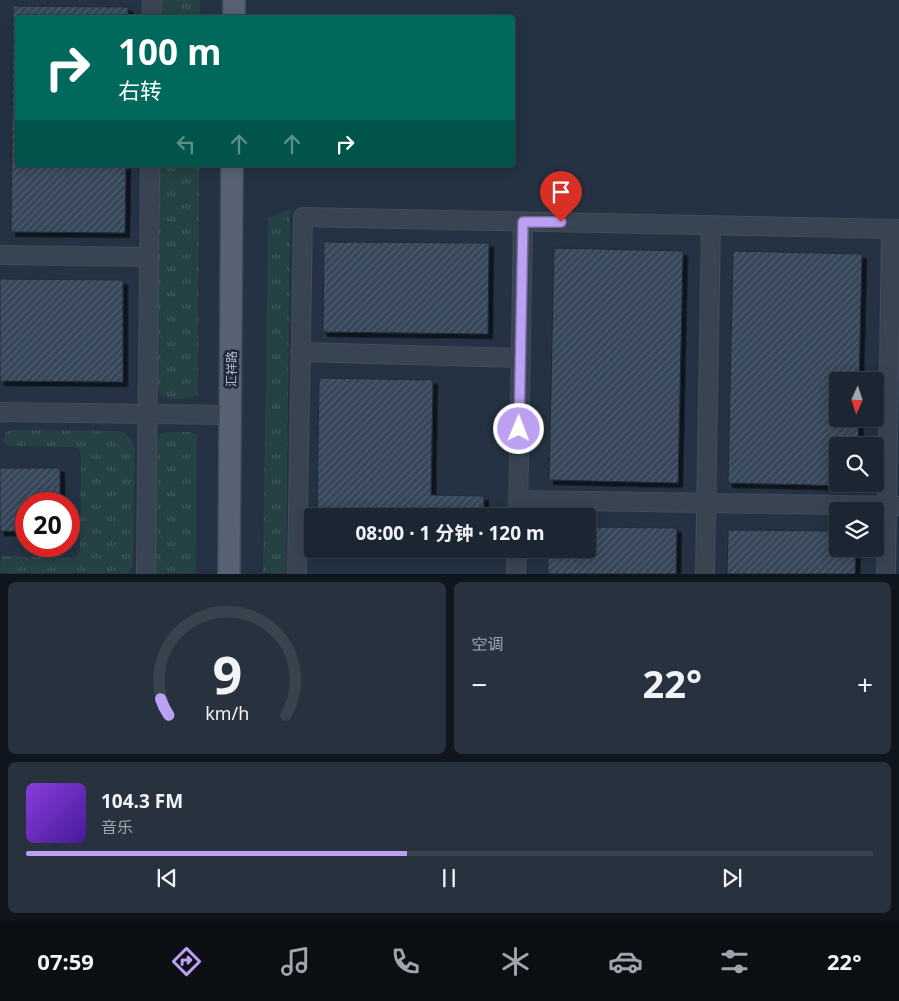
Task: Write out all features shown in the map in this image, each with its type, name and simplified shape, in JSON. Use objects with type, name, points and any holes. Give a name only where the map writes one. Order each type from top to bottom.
[{"type":"main road","points":[[234,0],[234,15]]},
{"type":"main road","name":"汇祥路","points":[[229,574],[232,167]]},
{"type":"lane","points":[[152,0],[152,15]]},
{"type":"lane","points":[[146,574],[150,167]]},
{"type":"lane","points":[[297,574],[303,217],[895,229],[893,506],[886,574]]},
{"type":"lane","points":[[523,222],[518,508],[706,503],[893,506]]},
{"type":"lane","points":[[705,574],[711,225]]},
{"type":"lane","points":[[0,255],[149,257]]},
{"type":"lane","points":[[300,352],[520,358]]},
{"type":"lane","points":[[0,412],[230,415]]},
{"type":"lane","points":[[516,574],[517,558]]},
{"type":"green space","points":[[160,0],[200,0],[200,15],[160,15]]},
{"type":"green space","points":[[158,167],[199,167],[198,395],[184,399],[164,397],[155,382]]},
{"type":"green space","points":[[290,209],[286,573],[263,573],[268,218]]},
{"type":"green space","points":[[12,430],[118,431],[130,438],[135,451],[133,566],[129,573],[1,573],[0,561],[3,556],[80,557],[81,456],[79,449],[75,447],[10,446],[5,444],[3,440],[6,432]]},
{"type":"green space","points":[[165,432],[191,432],[197,435],[196,573],[153,574],[155,445],[160,434]]},
{"type":"building","points":[[13,6],[128,7],[128,15],[15,15],[15,167],[126,167],[125,233],[11,232]]},
{"type":"building","points":[[324,242],[489,243],[488,334],[323,332]]},
{"type":"building","points":[[554,248],[683,251],[678,483],[549,480]]},
{"type":"building","points":[[733,251],[862,254],[859,372],[829,372],[829,428],[859,428],[858,437],[829,437],[829,485],[728,483]]},
{"type":"building","points":[[0,279],[123,280],[123,382],[0,381]]},
{"type":"building","points":[[319,378],[433,380],[431,495],[484,496],[484,508],[317,508]]},
{"type":"building","points":[[0,468],[60,468],[60,492],[15,492],[15,532],[0,531]]},
{"type":"building","points":[[596,527],[677,528],[676,574],[548,574],[548,558],[596,558]]},
{"type":"building","points":[[728,530],[829,531],[829,557],[856,557],[855,574],[727,574]]},
{"type":"route","points":[[519,429],[523,222],[561,222]]}]
